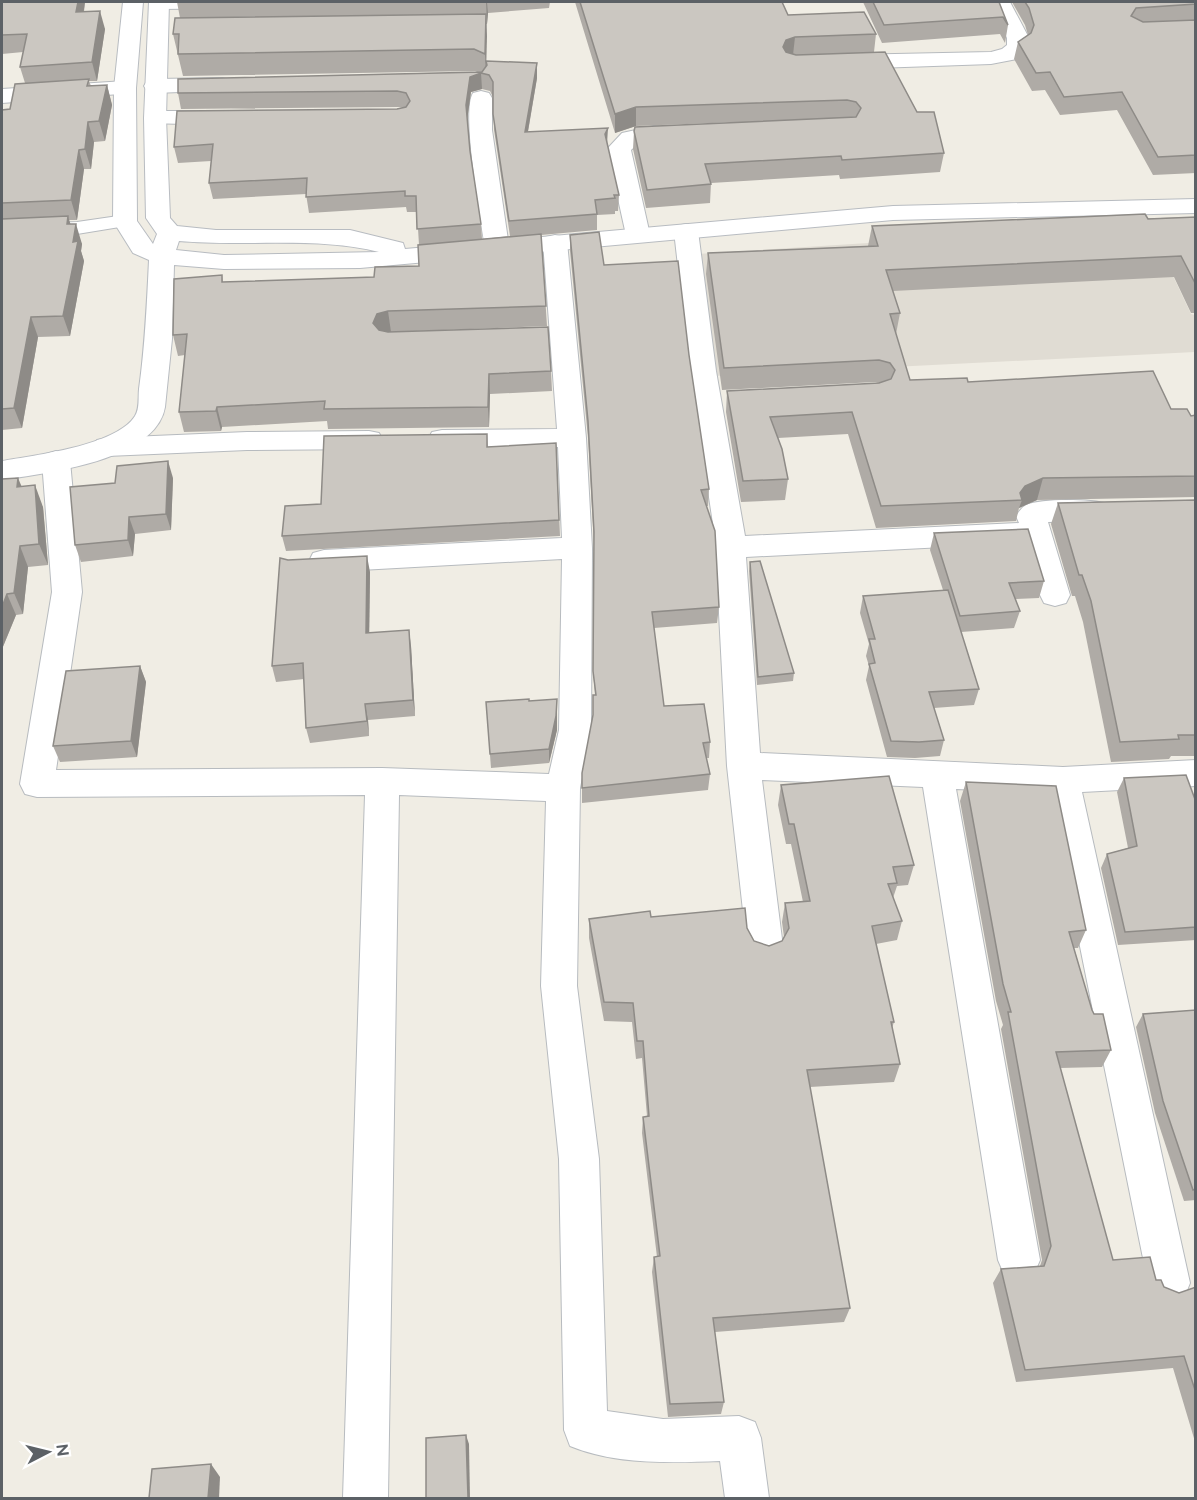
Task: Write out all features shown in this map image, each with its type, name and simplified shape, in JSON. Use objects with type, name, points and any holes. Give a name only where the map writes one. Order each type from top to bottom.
[{"type":"street","points":[[133,2],[125,88],[125,221],[142,248],[166,244],[224,262],[360,261],[893,213],[1196,206]]},
{"type":"street","points":[[2,470],[56,461],[107,447],[131,436],[149,417],[166,244],[158,218],[154,118],[155,86],[169,32],[159,2],[263,2]]},
{"type":"street","points":[[829,63],[991,58],[1009,54],[1017,47],[1018,38],[1000,2]]},
{"type":"street","points":[[155,86],[238,84]]},
{"type":"street","points":[[2,96],[125,88]]},
{"type":"street","points":[[481,98],[482,130],[497,247]]},
{"type":"street","points":[[154,118],[248,117]]},
{"type":"street","points":[[639,235],[619,149],[624,140],[636,135],[698,133]]},
{"type":"street","points":[[125,143],[155,142]]},
{"type":"street","points":[[686,231],[720,401],[744,766],[765,947]]},
{"type":"street","points":[[555,242],[552,336],[572,438],[577,548],[575,730],[563,788],[559,986],[579,1159],[586,1430],[663,1441],[739,1438],[747,1498]]},
{"type":"street","points":[[107,447],[247,441],[572,438]]},
{"type":"street","points":[[56,461],[67,592],[37,784],[382,781],[563,788]]},
{"type":"street","points":[[1055,595],[1032,516],[1036,512],[1125,510]]},
{"type":"street","points":[[731,547],[1037,532]]},
{"type":"street","points":[[291,563],[577,548]]},
{"type":"street","points":[[744,766],[1063,780],[1196,773]]},
{"type":"street","points":[[938,773],[1019,1260]]},
{"type":"street","points":[[1063,780],[1169,1283]]},
{"type":"street","points":[[365,1498],[382,781]]},
{"type":"lane","points":[[2,231],[76,228],[125,221]]},
{"type":"shaded area","points":[[1149,225],[1191,314],[1195,315],[1195,352],[714,376],[697,254]]},
{"type":"building","points":[[2,2],[78,2],[76,12],[100,11],[92,62],[20,67],[27,34],[2,35]]},
{"type":"building","points":[[580,2],[782,2],[788,15],[864,12],[876,34],[795,37],[786,40],[783,47],[786,52],[796,55],[885,52],[917,112],[934,112],[944,153],[842,160],[841,156],[705,164],[711,184],[647,190],[635,127],[856,117],[861,108],[856,102],[847,100],[636,107],[615,114]]},
{"type":"building","points":[[873,2],[999,2],[1008,25],[1003,17],[884,25]]},
{"type":"building","points":[[1025,2],[1196,2],[1196,4],[1136,8],[1131,16],[1143,22],[1196,20],[1196,155],[1158,157],[1122,92],[1064,97],[1050,72],[1036,73],[1018,42],[1031,33],[1034,25]]},
{"type":"building","points":[[486,14],[485,54],[474,49],[178,54],[179,34],[173,34],[175,18]]},
{"type":"building","points":[[486,61],[537,63],[525,132],[608,128],[605,134],[619,195],[614,195],[615,198],[595,200],[597,214],[509,221],[493,114],[493,82],[489,75],[481,73],[470,77],[466,105],[481,224],[417,229],[416,196],[405,196],[405,191],[306,197],[307,178],[209,183],[213,144],[174,147],[177,111],[397,109],[406,107],[410,101],[406,93],[397,91],[178,93],[178,79],[482,72],[487,65]]},
{"type":"building","points":[[89,79],[87,86],[107,85],[99,121],[88,122],[85,149],[79,150],[71,200],[2,203],[2,110],[10,109],[15,84]]},
{"type":"building","points":[[1145,214],[1148,219],[1196,217],[1196,285],[1181,256],[886,270],[900,313],[890,314],[910,380],[967,378],[968,382],[1153,371],[1171,409],[1187,409],[1191,416],[1196,415],[1196,476],[1043,478],[1025,486],[1020,493],[1022,500],[881,506],[852,412],[770,417],[782,449],[788,479],[743,481],[727,391],[879,383],[891,379],[895,370],[890,363],[879,360],[724,368],[708,253],[878,246],[872,226]]},
{"type":"building","points":[[68,216],[67,224],[76,224],[73,242],[78,241],[63,316],[31,317],[14,408],[2,409],[2,219]]},
{"type":"building","points":[[599,232],[604,265],[678,261],[709,489],[701,490],[715,531],[719,607],[652,612],[664,706],[704,704],[710,742],[703,743],[710,774],[582,788],[582,773],[593,715],[593,695],[596,695],[593,671],[594,532],[588,421],[570,235]]},
{"type":"building","points":[[541,234],[546,306],[388,311],[377,314],[373,323],[379,330],[388,332],[548,327],[551,371],[489,374],[488,407],[324,409],[325,401],[217,407],[216,411],[179,412],[187,334],[173,335],[174,279],[222,275],[222,282],[374,277],[375,267],[419,266],[418,245]]},
{"type":"building","points":[[487,434],[487,447],[556,443],[559,520],[282,536],[285,506],[321,504],[324,436]]},
{"type":"building","points":[[168,461],[166,514],[129,517],[128,540],[75,545],[70,487],[115,483],[117,466]]},
{"type":"building","points":[[18,478],[17,487],[35,485],[39,544],[20,546],[14,593],[7,594],[2,607],[2,479]]},
{"type":"building","points":[[1196,500],[1196,735],[1178,735],[1179,739],[1120,742],[1091,601],[1082,575],[1079,575],[1058,503]]},
{"type":"building","points":[[1028,529],[1044,581],[1009,583],[1020,611],[960,616],[934,533]]},
{"type":"building","points":[[367,556],[366,633],[409,630],[413,700],[365,704],[367,721],[306,728],[303,663],[272,666],[280,558],[288,560]]},
{"type":"building","points":[[760,561],[794,673],[758,677],[750,562]]},
{"type":"building","points":[[948,590],[979,689],[929,692],[944,740],[891,741],[869,664],[875,663],[869,639],[875,639],[863,596]]},
{"type":"building","points":[[140,666],[131,741],[53,746],[66,671]]},
{"type":"building","points":[[529,699],[529,701],[557,699],[549,749],[490,754],[486,702]]},
{"type":"building","points":[[1186,775],[1196,802],[1196,927],[1125,932],[1107,854],[1137,846],[1124,778]]},
{"type":"building","points":[[889,776],[914,865],[893,867],[897,883],[888,884],[902,921],[872,926],[894,1022],[891,1022],[900,1064],[807,1070],[850,1308],[713,1318],[724,1402],[670,1404],[654,1257],[660,1256],[643,1117],[649,1116],[643,1041],[637,1041],[633,1003],[604,1002],[589,919],[650,911],[651,917],[745,908],[747,928],[754,941],[769,946],[782,941],[789,928],[785,903],[810,901],[794,824],[789,824],[781,785]]},
{"type":"building","points":[[966,782],[1056,786],[1086,930],[1069,932],[1092,1010],[1094,1014],[1103,1014],[1111,1050],[1056,1052],[1113,1260],[1150,1257],[1156,1280],[1161,1280],[1164,1287],[1179,1293],[1196,1287],[1196,1393],[1184,1356],[1025,1370],[1001,1269],[1044,1266],[1051,1246],[1008,1012],[1011,1012],[1003,984]]},
{"type":"building","points":[[1196,1010],[1196,1189],[1193,1190],[1163,1101],[1143,1014]]},
{"type":"building","points":[[466,1435],[468,1498],[426,1498],[426,1438]]},
{"type":"building","points":[[211,1464],[208,1498],[149,1498],[152,1469]]}]
